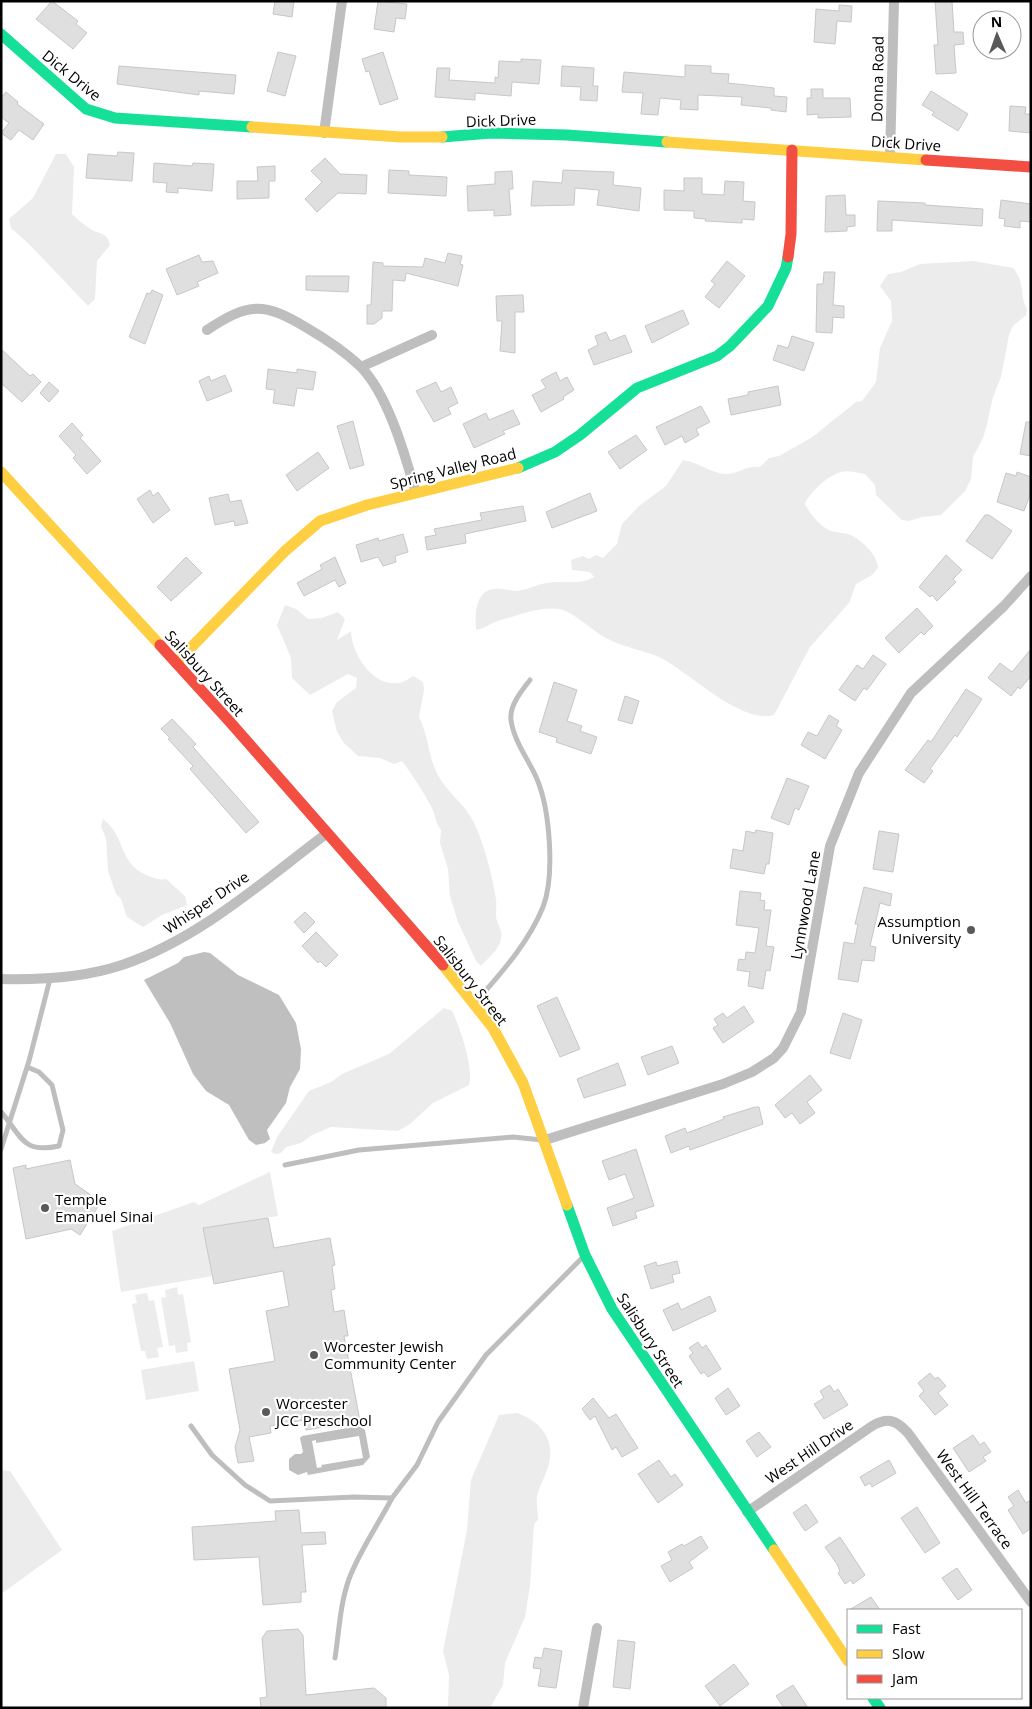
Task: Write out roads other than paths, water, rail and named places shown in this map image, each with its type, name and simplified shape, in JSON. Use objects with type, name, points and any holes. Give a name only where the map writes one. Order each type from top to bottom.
[{"type":"street","points":[[324,133],[342,1]]},
{"type":"street","name":"Donna Road","points":[[890,157],[894,1]]},
{"type":"street","name":"Dick Drive","points":[[1,34],[86,109],[100,115],[140,121],[426,138],[522,132],[1031,167]]},
{"type":"street","name":"Spring Valley Road","points":[[176,664],[310,528],[343,512],[416,493],[502,474],[542,459],[580,435],[637,388],[710,359],[730,346],[768,306],[786,268],[791,234],[792,150]]},
{"type":"street","points":[[207,330],[232,313],[255,308],[268,310],[282,314],[312,331],[361,367],[382,400],[394,424],[416,493]]},
{"type":"street","points":[[361,367],[432,335]]},
{"type":"street","name":"Salisbury Street","points":[[1,472],[176,664],[440,962],[493,1028],[523,1084],[545,1140],[585,1255],[621,1325],[847,1660]]},
{"type":"street","name":"Lynnwood Lane","points":[[545,1140],[723,1084],[752,1072],[774,1058],[783,1048],[801,1012],[830,846],[859,774],[911,693],[1004,606],[1031,576]]},
{"type":"street","name":"Whisper Drive","points":[[1,979],[50,978],[98,972],[121,966],[168,945],[212,919],[326,834]]},
{"type":"street","name":"West Hill Drive","points":[[747,1512],[872,1426],[890,1420]]},
{"type":"street","name":"West Hill Terrace","points":[[890,1420],[900,1424],[908,1433],[1031,1602]]},
{"type":"street","points":[[583,1708],[597,1628]]},
{"type":"lane","points":[[474,1004],[514,959],[543,906],[550,841],[546,807],[537,780],[518,743],[511,719],[520,692],[530,680]]},
{"type":"lane","points":[[1,1149],[27,1067],[50,978]]},
{"type":"lane","points":[[1,1112],[10,1121],[25,1143],[42,1150],[59,1146],[63,1130],[52,1085],[39,1072],[27,1067]]},
{"type":"lane","points":[[284,1165],[359,1150],[512,1136],[545,1140]]},
{"type":"lane","points":[[335,1658],[341,1614],[349,1580],[364,1546],[392,1498],[417,1465],[438,1422],[486,1355],[585,1255]]},
{"type":"lane","points":[[191,1426],[212,1455],[245,1486],[270,1501],[354,1497],[392,1498]]},
{"type":"place","name":"Assumption University","points":[[971,930]]},
{"type":"place","name":"Temple Emanuel Sinai","points":[[45,1208]]},
{"type":"place","name":"Worcester Jewish Community Center","points":[[314,1355]]},
{"type":"place","name":"Worcester JCC Preschool","points":[[266,1412]]}]
